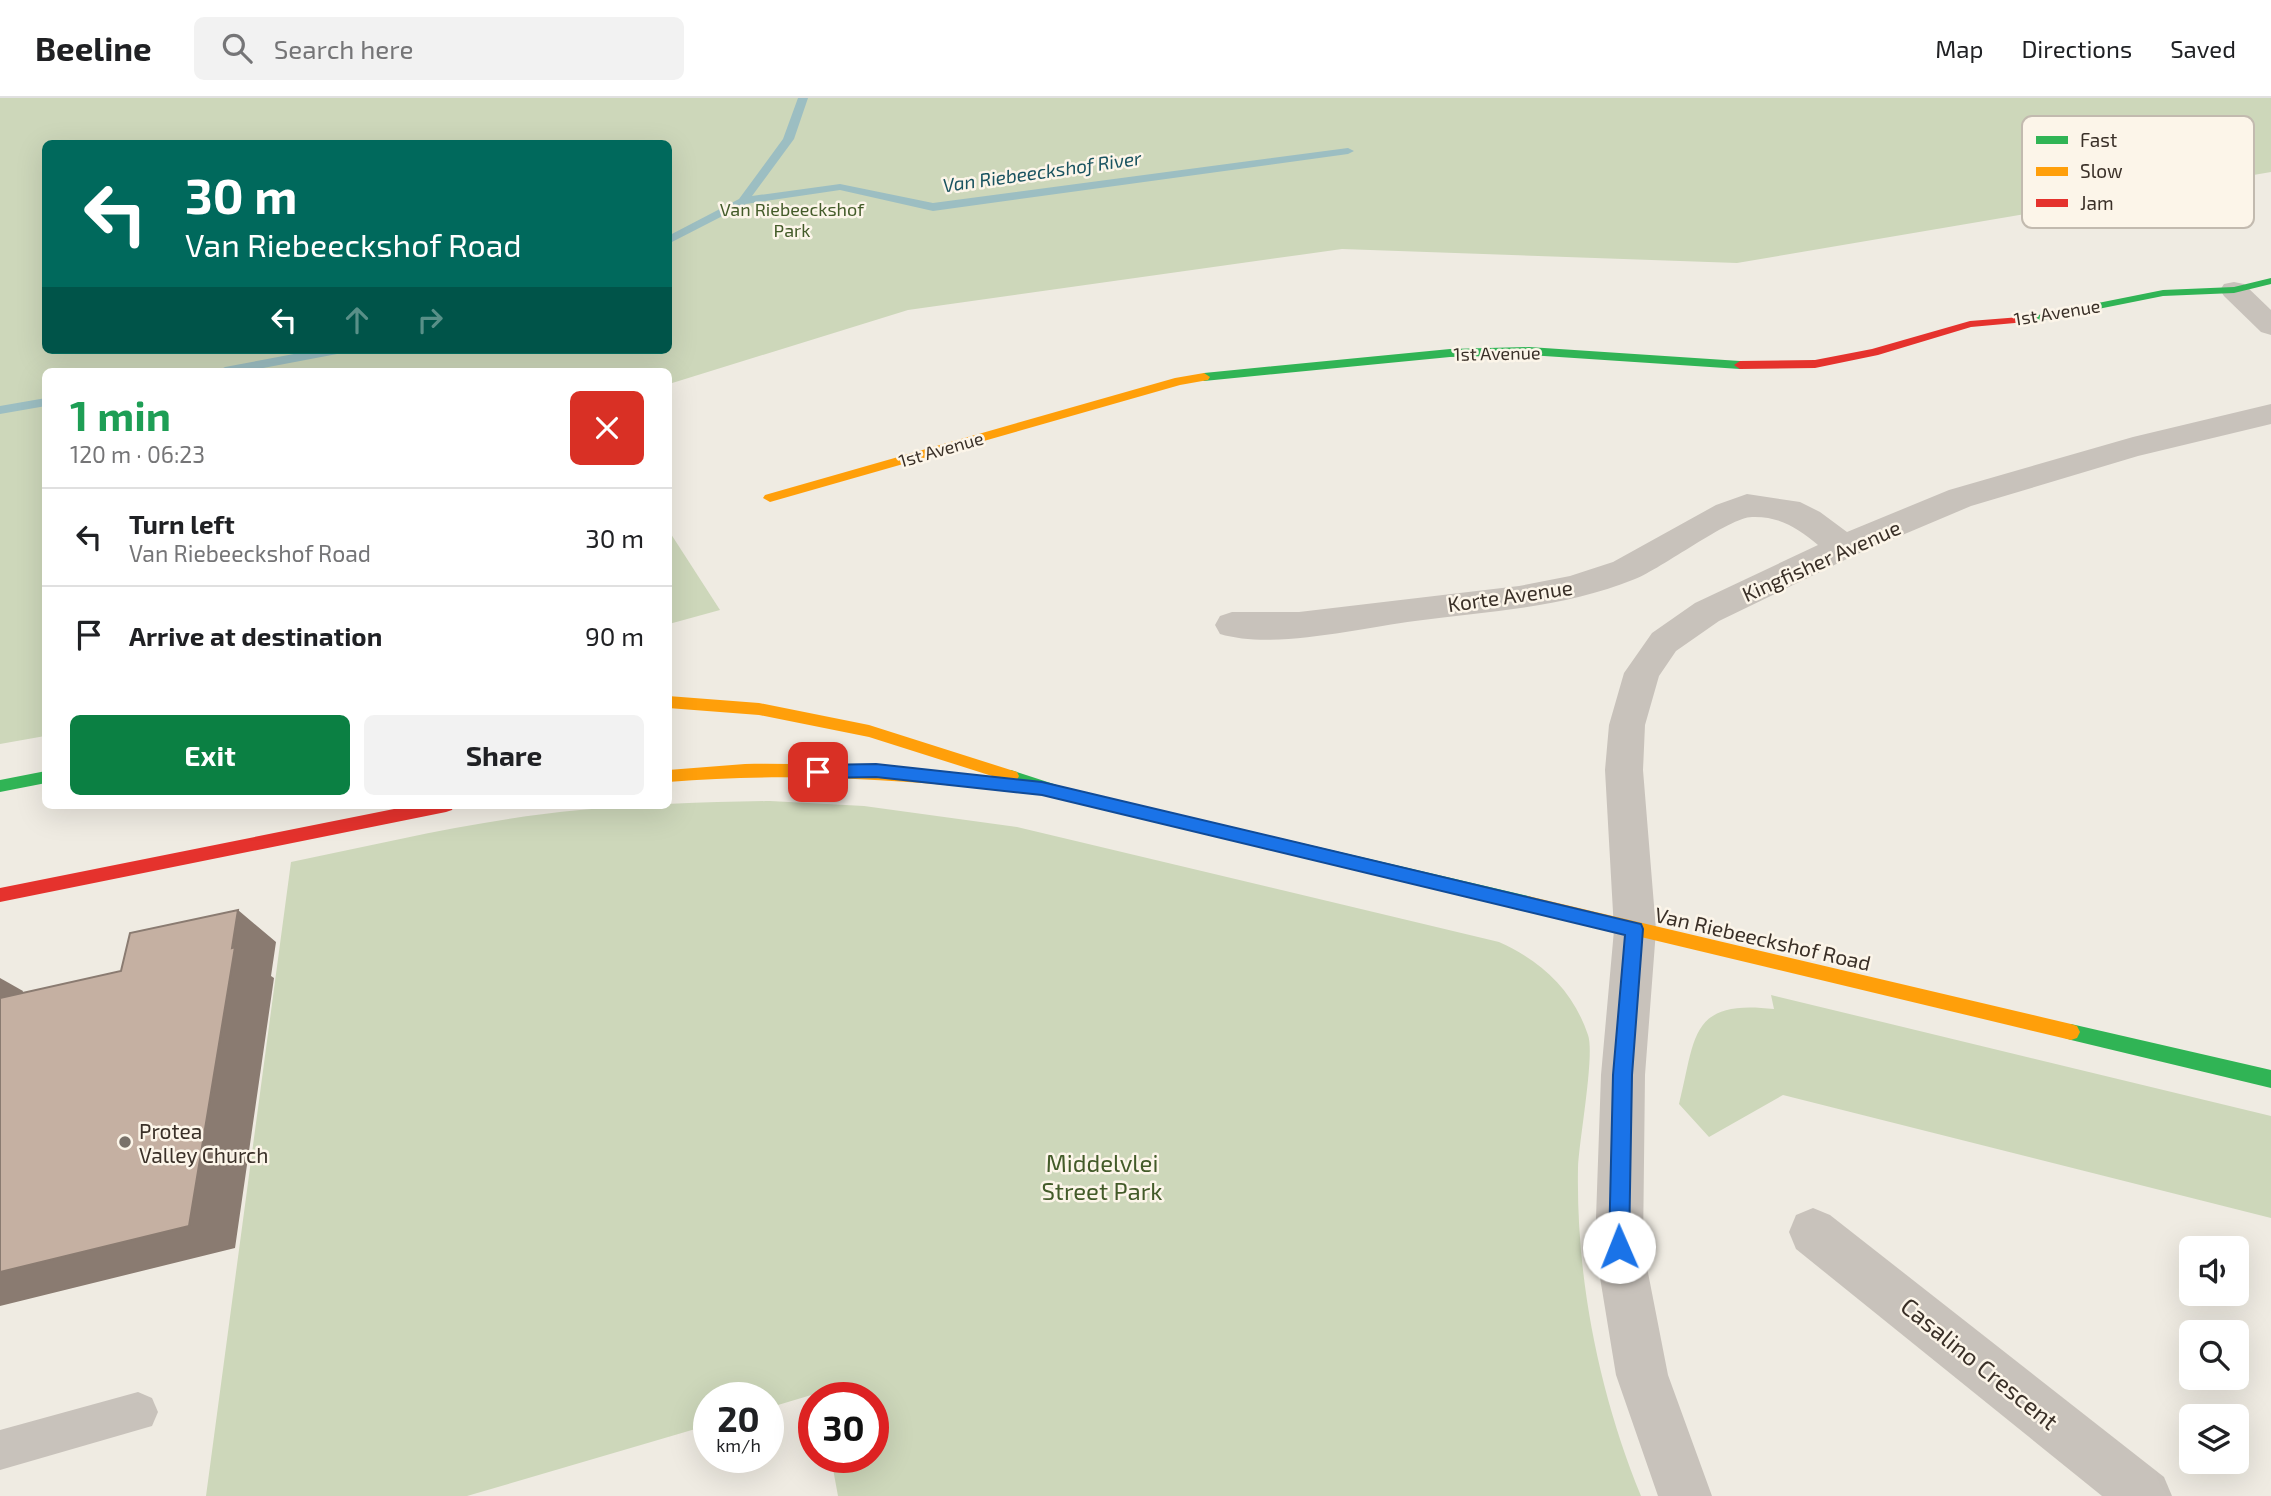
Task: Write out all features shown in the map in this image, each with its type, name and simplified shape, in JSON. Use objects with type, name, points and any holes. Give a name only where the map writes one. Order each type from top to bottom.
[{"type":"street","name":"1st Avenue","points":[[770,498],[1179,381],[1230,373],[1450,353],[1529,351],[1639,357],[1709,365],[1815,364],[1874,352],[1970,324],[2046,318],[2163,293],[2234,290],[2271,281]]},
{"type":"street","points":[[2234,290],[2271,326]]},
{"type":"street","name":"Kingfisher Avenue","points":[[1685,1496],[1642,1375],[1619,1247],[1623,1075],[1634,929],[1624,770],[1627,725],[1642,673],[1664,642],[1686,625],[1843,547],[1961,499],[2133,447],[2271,414]]},
{"type":"street","name":"Korte Avenue","points":[[1232,625],[1299,625],[1418,608],[1519,598],[1573,588],[1625,570],[1727,513],[1747,505],[1789,510],[1809,520],[1843,547]]},
{"type":"street","name":"Van Riebeeckshof Road","points":[[672,702],[759,709],[869,731],[939,751],[1042,788],[2271,1079]]},
{"type":"street","name":"Van Riebeeckshof Road","points":[[672,776],[706,772],[876,771],[1042,788]]},
{"type":"street","points":[[0,786],[42,777]]},
{"type":"street","points":[[0,895],[426,809]]},
{"type":"street","name":"Casalino Crescent","points":[[1813,1232],[2145,1496]]},
{"type":"lane","points":[[0,1450],[138,1412]]},
{"type":"green space","name":"Van Riebeeckshof Park","points":[[0,98],[2271,98],[2271,172],[2254,175],[2254,116],[2022,116],[2022,214],[1737,263],[1342,249],[908,310],[672,383],[672,368],[42,368],[42,737],[0,744]]},
{"type":"green space","points":[[672,536],[720,610],[672,623]]},
{"type":"green space","name":"Middelvlei Street Park","points":[[770,801],[864,806],[1017,827],[1499,942],[1529,958],[1554,979],[1574,1004],[1588,1035],[1590,1060],[1578,1168],[1581,1252],[1602,1376],[1626,1457],[1641,1496],[838,1496],[834,1473],[889,1473],[889,1382],[798,1382],[798,1399],[784,1403],[784,1382],[693,1382],[693,1430],[467,1496],[206,1496],[291,862],[507,819],[594,809],[672,809],[672,804]]},
{"type":"green space","points":[[1771,995],[2271,1116],[2271,1218],[1783,1095],[1709,1137],[1679,1104],[1694,1042],[1711,1017],[1726,1010],[1746,1007],[1774,1009]]},
{"type":"building","name":"Protea Valley Church","points":[[238,910],[232,948],[235,947],[189,1226],[0,1272],[0,998],[121,971],[130,933]]},
{"type":"waterway","points":[[743,201],[788,139],[803,98]]},
{"type":"waterway","name":"Van Riebeeckshof River","points":[[743,201],[840,187],[933,207],[1348,151]]},
{"type":"waterway","name":"Van Riebeeckshof River","points":[[672,239],[743,201]]},
{"type":"waterway","name":"Van Riebeeckshof River","points":[[241,368],[316,354]]},
{"type":"waterway","name":"Van Riebeeckshof River","points":[[0,410],[42,403]]},
{"type":"traffic: fast","points":[[2033,319],[2163,293],[2234,290],[2271,281]]},
{"type":"traffic: fast","points":[[1204,377],[1450,353],[1529,351],[1740,365]]},
{"type":"traffic: fast","points":[[1011,776],[1066,794],[1528,903]]},
{"type":"traffic: fast","points":[[0,786],[42,778]]},
{"type":"traffic: fast","points":[[2071,1032],[2271,1079]]},
{"type":"traffic: slow","points":[[770,498],[1179,381],[1204,377]]},
{"type":"traffic: slow","points":[[672,702],[759,709],[869,731],[1011,776]]},
{"type":"traffic: slow","points":[[672,776],[784,770],[901,775],[978,782]]},
{"type":"traffic: slow","points":[[1528,903],[2071,1032]]},
{"type":"traffic: jam","points":[[1740,365],[1815,364],[1874,352],[1970,324],[2033,319]]},
{"type":"traffic: jam","points":[[0,895],[426,809]]},
{"type":"place","name":"Protea Valley Church","points":[[125,1142]]},
{"type":"route","points":[[818,772],[876,771],[1042,788],[1634,929],[1623,1075],[1619,1247]]}]
